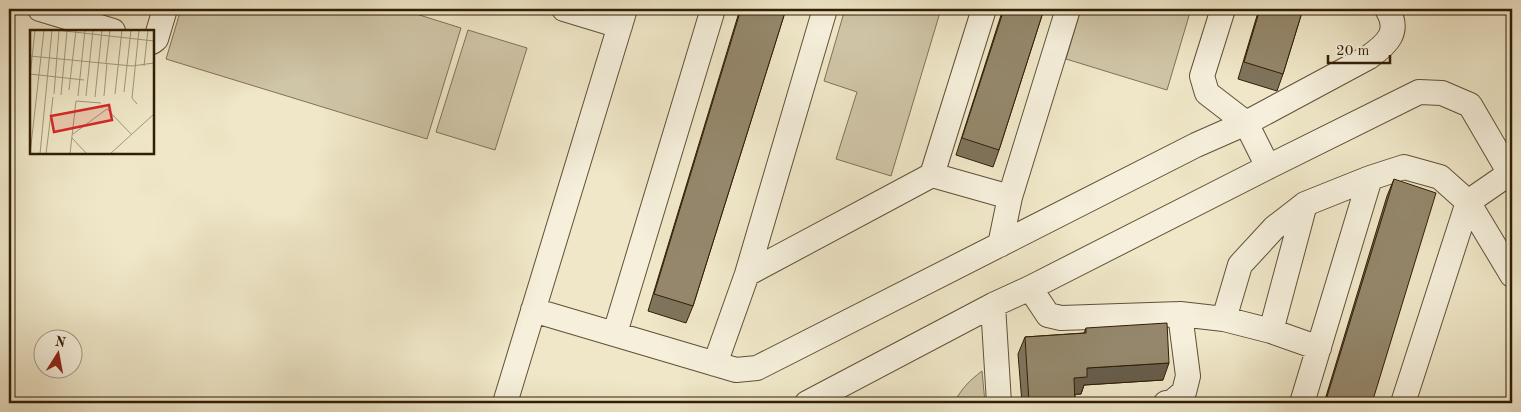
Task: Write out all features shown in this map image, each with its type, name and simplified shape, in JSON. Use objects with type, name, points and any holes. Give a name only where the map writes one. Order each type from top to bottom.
[{"type":"street","points":[[42,9],[110,30]]},
{"type":"street","points":[[154,40],[165,9]]},
{"type":"street","points":[[505,403],[622,17],[564,9]]},
{"type":"street","points":[[614,333],[713,9]]},
{"type":"street","points":[[715,364],[747,274],[825,9]]},
{"type":"street","points":[[932,175],[984,9]]},
{"type":"street","points":[[1000,245],[1010,197],[1068,9]]},
{"type":"street","points":[[1223,9],[1202,76],[1207,93],[1246,123],[1268,167]]},
{"type":"street","points":[[533,310],[736,370],[757,368],[1196,145],[1246,123],[1369,57],[1385,46],[1393,29],[1391,15],[1387,9]]},
{"type":"street","points":[[807,403],[993,305],[1419,92],[1442,94],[1470,105],[1511,175],[1468,202],[1403,403]]},
{"type":"street","points":[[1224,319],[1240,265],[1274,228],[1305,204],[1370,178],[1404,167],[1440,177],[1468,202],[1512,276]]},
{"type":"street","points":[[747,274],[932,175],[1010,197]]},
{"type":"street","points":[[1302,403],[1370,178]]},
{"type":"street","points":[[1271,331],[1305,204]]},
{"type":"street","points":[[1030,288],[1048,314],[1061,318],[1180,314],[1224,319],[1271,331],[1319,348]]},
{"type":"street","points":[[993,305],[999,403]]},
{"type":"street","points":[[1166,403],[1171,403],[1184,392],[1188,376],[1180,314]]},
{"type":"shaded area","points":[[181,9],[413,9],[413,13],[461,28],[427,139],[166,59]]},
{"type":"shaded area","points":[[845,9],[941,9],[891,176],[836,159],[857,92],[824,81]]},
{"type":"shaded area","points":[[1081,9],[1191,9],[1167,90],[1066,59]]},
{"type":"shaded area","points":[[468,30],[527,48],[495,150],[436,132]]},
{"type":"shaded area","points":[[982,371],[985,403],[954,403],[966,385]]},
{"type":"building","points":[[741,9],[786,9],[693,306],[654,294]]},
{"type":"building","points":[[1004,9],[1044,9],[999,150],[962,138]]},
{"type":"building","points":[[1260,9],[1303,9],[1283,74],[1244,62]]},
{"type":"building","points":[[1394,179],[1436,193],[1372,403],[1325,403]]},
{"type":"building","points":[[1167,323],[1169,363],[1087,368],[1087,377],[1074,378],[1075,403],[1029,403],[1025,337],[1086,333],[1086,328]]}]
